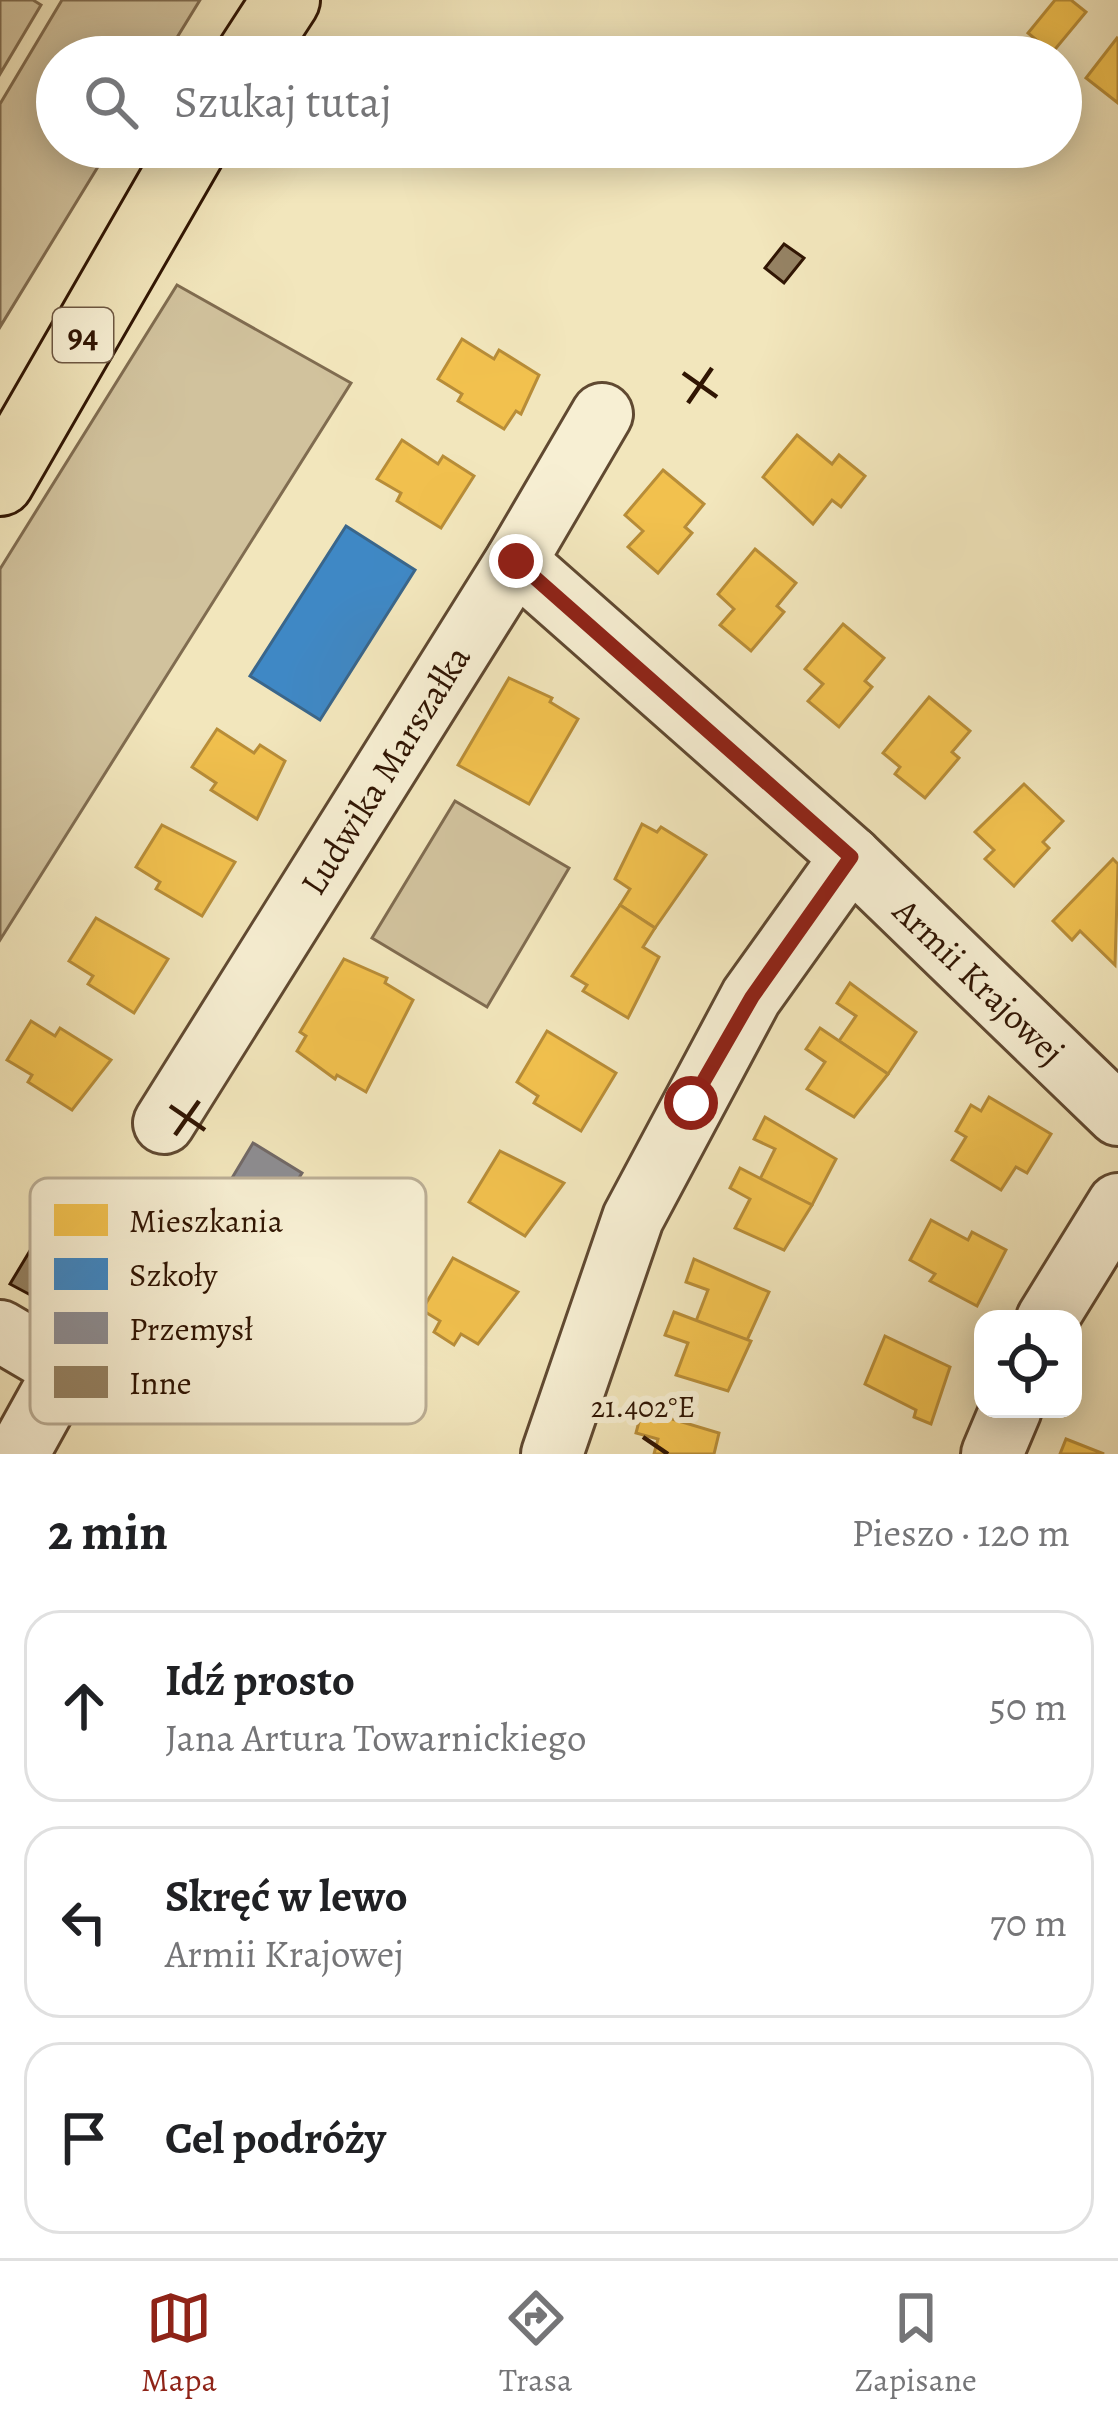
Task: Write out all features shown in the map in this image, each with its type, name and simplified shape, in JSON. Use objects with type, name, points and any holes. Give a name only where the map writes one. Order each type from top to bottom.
[{"type":"main road","points":[[241,36],[259,0]]},
{"type":"main road","points":[[263,36],[286,0]]},
{"type":"main road","name":"94","points":[[0,482],[178,168]]},
{"type":"street","name":"Ludwika Marszałka","points":[[164,1123],[516,561],[602,414]]},
{"type":"street","name":"Armii Krajowej","points":[[516,561],[851,857],[1118,1115]]},
{"type":"street","points":[[551,1454],[633,1218],[752,997],[851,857]]},
{"type":"street","points":[[1053,1310],[1118,1204]]},
{"type":"street","points":[[0,1331],[30,1349]]},
{"type":"street","points":[[992,1454],[1007,1418]]},
{"type":"street","points":[[18,1454],[34,1424]]},
{"type":"shaded area","points":[[0,0],[33,0],[41,5],[0,74]]},
{"type":"shaded area","points":[[62,0],[200,0],[178,36],[41,36]]},
{"type":"shaded area","points":[[36,44],[36,168],[97,168],[0,327],[0,104]]},
{"type":"shaded area","points":[[177,285],[351,383],[0,940],[0,569]]},
{"type":"shaded area","points":[[455,801],[569,868],[487,1007],[372,938]]},
{"type":"building: Mieszkania","points":[[1055,0],[1071,0],[1086,12],[1066,36],[1028,33]]},
{"type":"building: Mieszkania","points":[[1118,39],[1118,103],[1086,78]]},
{"type":"building: Mieszkania","points":[[462,339],[494,359],[499,350],[539,375],[521,414],[516,411],[504,429],[458,401],[462,394],[438,379]]},
{"type":"building: Mieszkania","points":[[797,435],[832,464],[839,455],[865,476],[841,507],[832,500],[813,524],[763,477]]},
{"type":"building: Mieszkania","points":[[402,440],[438,464],[443,456],[474,476],[441,528],[397,501],[401,493],[377,479]]},
{"type":"building: Mieszkania","points":[[663,470],[704,504],[685,527],[692,533],[658,573],[628,547],[643,531],[625,515]]},
{"type":"building: Mieszkania","points":[[755,549],[796,583],[777,606],[784,612],[751,651],[720,625],[734,609],[718,594]]},
{"type":"building: Mieszkania","points":[[843,624],[884,658],[865,681],[872,687],[839,727],[808,701],[823,684],[805,669]]},
{"type":"building: Mieszkania","points":[[509,678],[552,698],[550,702],[578,719],[529,804],[458,765]]},
{"type":"building: Mieszkania","points":[[929,697],[970,731],[952,752],[959,758],[925,798],[895,774],[900,767],[883,753]]},
{"type":"building: Mieszkania","points":[[217,729],[254,753],[260,745],[285,761],[257,819],[211,790],[216,783],[192,767]]},
{"type":"building: Mieszkania","points":[[1024,784],[1063,821],[1043,842],[1049,848],[1014,886],[985,859],[994,850],[975,832]]},
{"type":"building: Mieszkania","points":[[642,824],[657,832],[661,827],[706,855],[655,928],[620,905],[630,889],[615,879]]},
{"type":"building: Mieszkania","points":[[162,825],[235,862],[202,916],[156,889],[160,882],[136,867]]},
{"type":"building: Mieszkania","points":[[1113,859],[1118,864],[1115,965],[1080,931],[1072,940],[1053,921]]},
{"type":"building: Mieszkania","points":[[620,905],[655,928],[643,947],[659,957],[628,1018],[583,991],[587,985],[572,976]]},
{"type":"building: Mieszkania","points":[[96,918],[168,959],[134,1013],[88,984],[93,976],[69,961]]},
{"type":"building: Mieszkania","points":[[344,959],[387,978],[385,983],[413,1000],[366,1092],[337,1075],[335,1079],[297,1051],[306,1036],[300,1032]]},
{"type":"building: Mieszkania","points":[[850,983],[916,1032],[888,1074],[839,1041],[856,1016],[837,1003]]},
{"type":"building: Mieszkania","points":[[31,1021],[55,1036],[60,1028],[111,1060],[72,1110],[28,1082],[32,1075],[7,1060]]},
{"type":"building: Mieszkania","points":[[820,1028],[888,1074],[854,1117],[807,1089],[825,1062],[806,1049]]},
{"type":"building: Mieszkania","points":[[547,1031],[616,1073],[581,1131],[534,1103],[538,1096],[517,1082]]},
{"type":"building: Mieszkania","points":[[989,1097],[1051,1134],[1027,1173],[1016,1167],[1001,1190],[952,1160],[966,1137],[956,1131],[971,1105],[981,1111]]},
{"type":"building: Mieszkania","points":[[765,1117],[836,1159],[812,1205],[760,1179],[775,1149],[754,1139]]},
{"type":"building: Mieszkania","points":[[500,1151],[564,1183],[525,1236],[469,1202]]},
{"type":"building: Mieszkania","points":[[740,1168],[812,1205],[784,1250],[735,1228],[750,1199],[730,1188]]},
{"type":"building: Mieszkania","points":[[931,1220],[968,1240],[972,1232],[1006,1250],[977,1306],[930,1281],[935,1274],[910,1260]]},
{"type":"building: Mieszkania","points":[[453,1258],[518,1292],[478,1344],[461,1334],[454,1345],[434,1332],[440,1321],[426,1312],[426,1303]]},
{"type":"building: Mieszkania","points":[[694,1259],[769,1292],[747,1340],[696,1321],[708,1290],[686,1282]]},
{"type":"building: Mieszkania","points":[[674,1312],[751,1341],[728,1391],[676,1375],[688,1343],[665,1335]]},
{"type":"building: Mieszkania","points":[[885,1336],[950,1367],[931,1424],[914,1417],[916,1410],[865,1384]]},
{"type":"building: Mieszkania","points":[[642,1410],[719,1433],[714,1454],[654,1454],[658,1439],[636,1433]]},
{"type":"building: Mieszkania","points":[[1066,1439],[1104,1454],[1060,1454]]},
{"type":"building: Szkoły","points":[[346,526],[415,570],[320,720],[250,676]]},
{"type":"building: Przemysł","points":[[253,1143],[302,1173],[299,1178],[232,1178]]},
{"type":"building: Inne","points":[[784,244],[804,258],[784,283],[765,268]]},
{"type":"building: Inne","points":[[30,1251],[30,1295],[10,1284]]},
{"type":"route","points":[[516,561],[851,857],[752,997],[691,1103]]}]
